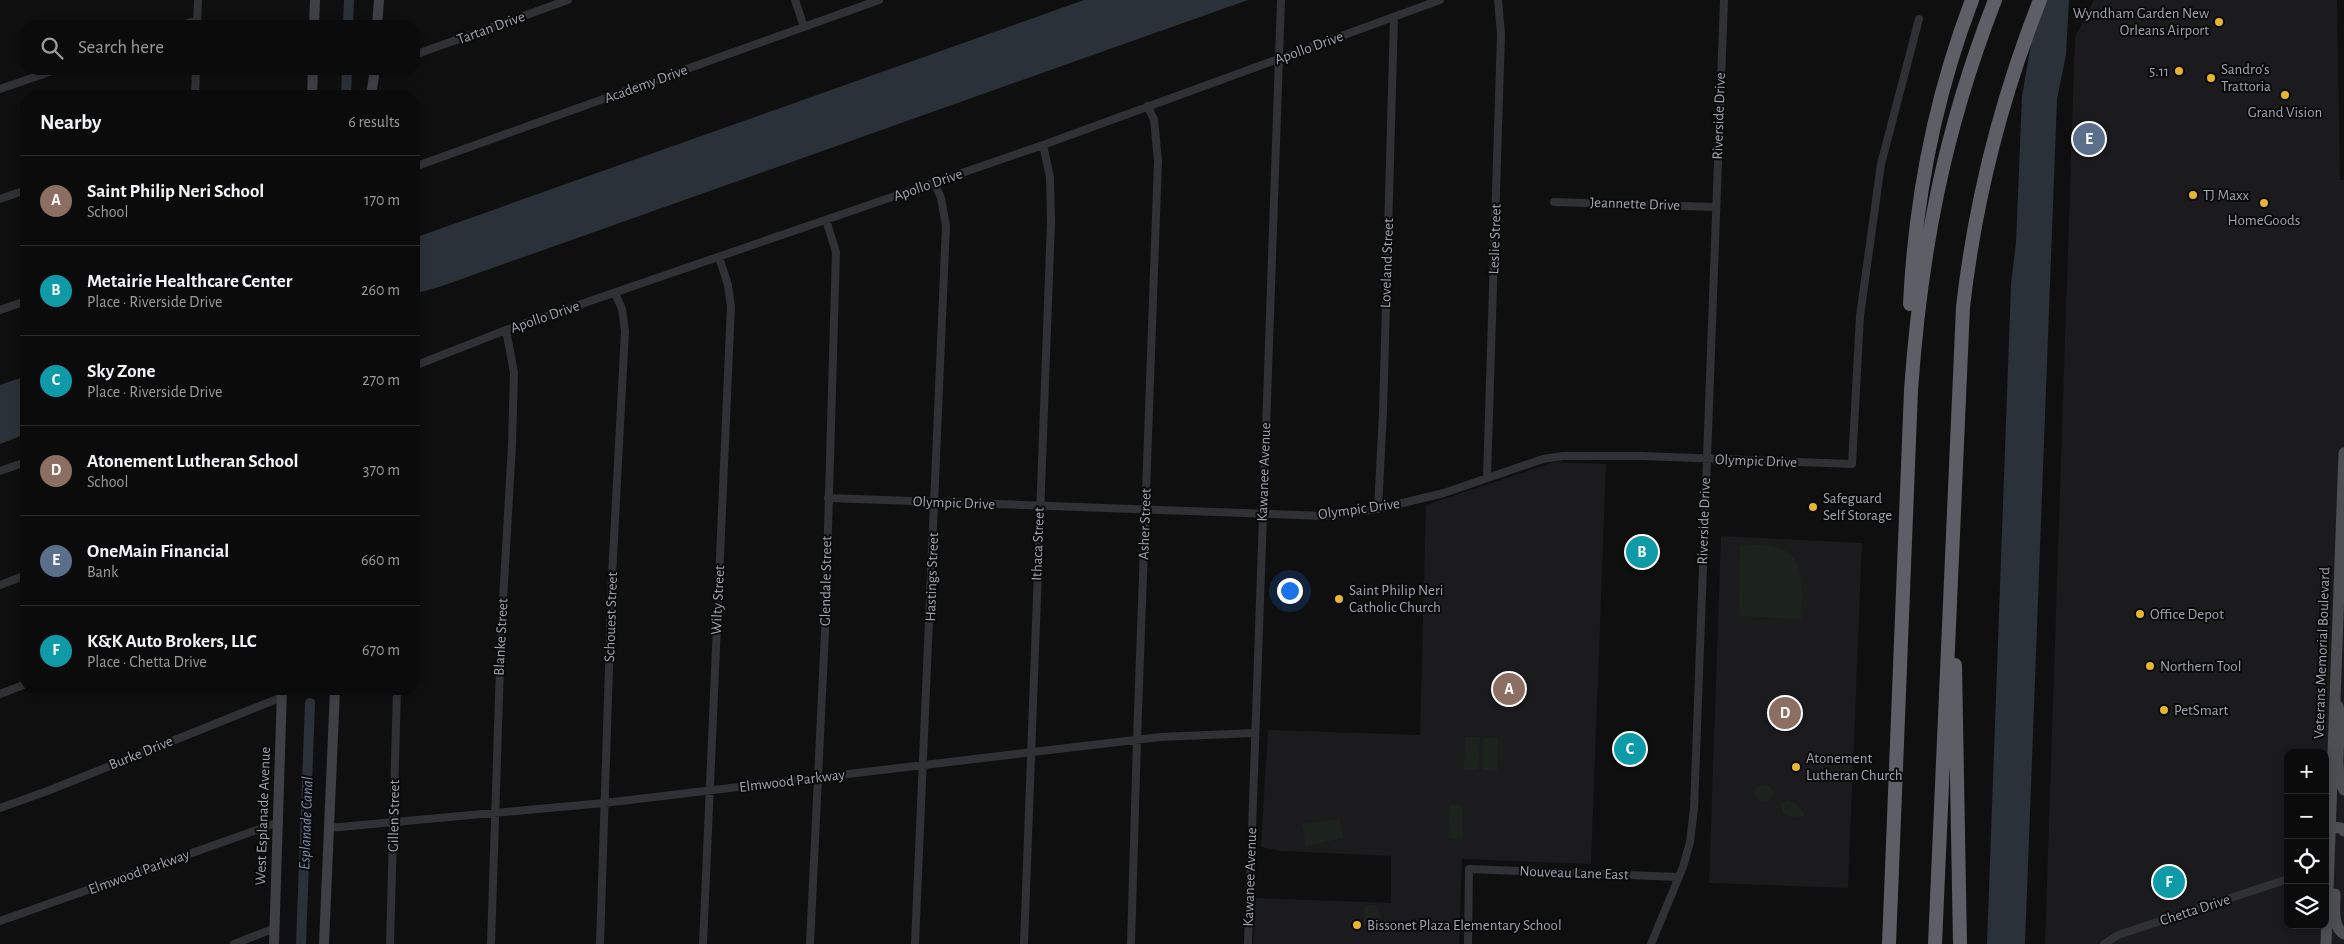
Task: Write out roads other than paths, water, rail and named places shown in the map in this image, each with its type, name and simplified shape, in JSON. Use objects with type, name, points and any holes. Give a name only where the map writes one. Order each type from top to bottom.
[{"type":"highway","points":[[1911,390],[1909,312],[1911,274],[1924,172],[1960,30],[1972,0]]},
{"type":"highway","points":[[1889,944],[1915,327],[1932,211],[1952,126],[1995,0]]},
{"type":"highway","points":[[1935,944],[1960,344],[1970,252],[1990,152],[2021,50],[2040,0]]},
{"type":"highway","points":[[1952,524],[1960,944]]},
{"type":"main road","points":[[314,20],[315,0]]},
{"type":"main road","points":[[378,20],[379,0]]},
{"type":"main road","points":[[312,90],[313,75]]},
{"type":"main road","points":[[372,90],[374,75]]},
{"type":"main road","name":"Veterans Memorial Boulevard","points":[[2329,840],[2342,595],[2344,454]]},
{"type":"main road","name":"West Esplanade Avenue","points":[[274,944],[282,695]]},
{"type":"main road","points":[[324,944],[334,695]]},
{"type":"main road","points":[[2335,703],[2342,712],[2340,780],[2344,790]]},
{"type":"main road","points":[[2330,827],[2341,828],[2344,831]]},
{"type":"main road","points":[[2329,870],[2335,881],[2336,924],[2338,930],[2344,934]]},
{"type":"main road","name":"Veterans Memorial Boulevard","points":[[2326,944],[2327,884]]},
{"type":"street","points":[[197,20],[198,0]]},
{"type":"street","name":"Tartan Drive","points":[[420,53],[568,0]]},
{"type":"street","points":[[795,0],[804,27]]},
{"type":"street","name":"Academy Drive","points":[[420,166],[879,0]]},
{"type":"street","name":"Kawanee Avenue","points":[[1248,944],[1281,0]]},
{"type":"street","name":"Apollo Drive","points":[[420,364],[506,330],[1043,144],[1440,0]]},
{"type":"street","name":"Leslie Street","points":[[1487,477],[1501,34],[1498,0]]},
{"type":"street","name":"Riverside Drive","points":[[1651,944],[1679,877],[1690,842],[1694,809],[1724,0]]},
{"type":"street","name":"Loveland Street","points":[[1378,509],[1383,412],[1394,16]]},
{"type":"street","name":"Olympic Drive","points":[[828,498],[1326,516],[1378,509],[1444,493],[1543,459],[1562,456],[1642,456],[1707,460],[1852,464],[1860,316],[1882,164],[1919,19]]},
{"type":"street","points":[[0,89],[41,75]]},
{"type":"street","points":[[195,90],[196,75]]},
{"type":"street","name":"Asher Street","points":[[1131,944],[1136,740],[1158,161],[1154,119],[1147,106]]},
{"type":"street","name":"Ithaca Street","points":[[1024,944],[1051,222],[1050,177],[1043,144]]},
{"type":"street","name":"Hastings Street","points":[[915,944],[946,226],[942,198],[934,182]]},
{"type":"street","points":[[0,199],[20,192]]},
{"type":"street","name":"Jeannette Drive","points":[[1554,202],[1715,207]]},
{"type":"street","name":"Glendale Street","points":[[810,944],[825,632],[836,252],[826,220]]},
{"type":"street","name":"Wilty Street","points":[[703,944],[731,306],[728,285],[720,257]]},
{"type":"street","name":"Schouest Street","points":[[600,944],[612,576],[625,331],[622,309],[616,293]]},
{"type":"street","points":[[0,310],[20,303]]},
{"type":"street","name":"Blanke Street","points":[[491,944],[501,635],[514,373],[506,330]]},
{"type":"street","points":[[0,471],[20,464]]},
{"type":"street","points":[[0,585],[20,577]]},
{"type":"street","points":[[0,694],[20,686]]},
{"type":"street","name":"Burke Drive","points":[[0,808],[59,786],[277,695]]},
{"type":"street","name":"Gillen Street","points":[[390,944],[397,695]]},
{"type":"street","name":"Elmwood Parkway","points":[[329,828],[604,803],[1160,737],[1254,733]]},
{"type":"street","name":"Elmwood Parkway","points":[[0,921],[279,822]]},
{"type":"street","name":"Nouveau Lane East","points":[[1468,944],[1470,869],[1679,877]]},
{"type":"street","name":"Chetta Drive","points":[[2104,944],[2118,935],[2284,881]]},
{"type":"street","points":[[234,944],[275,928]]},
{"type":"waterway","name":"Esplanade Canal","points":[[348,20],[349,0]]},
{"type":"waterway","name":"Esplanade Canal","points":[[346,90],[347,75]]},
{"type":"waterway","name":"Esplanade Canal","points":[[301,944],[310,703]]},
{"type":"place","name":"Wyndham Garden New Orleans Airport","points":[[2219,22]]},
{"type":"place","name":"5.11","points":[[2179,71]]},
{"type":"place","name":"Sandro's Trattoria","points":[[2211,78]]},
{"type":"place","name":"Grand Vision","points":[[2285,95]]},
{"type":"place","name":"OneMain Financial","points":[[2089,139]]},
{"type":"place","name":"TJ Maxx","points":[[2193,195]]},
{"type":"place","name":"HomeGoods","points":[[2264,203]]},
{"type":"place","name":"Safeguard Self Storage","points":[[1813,507]]},
{"type":"place","name":"Metairie Healthcare Center","points":[[1642,552]]},
{"type":"place","name":"Saint Philip Neri Catholic Church","points":[[1339,599]]},
{"type":"place","name":"Office Depot","points":[[2140,614]]},
{"type":"place","name":"Northern Tool","points":[[2150,666]]},
{"type":"place","name":"Saint Philip Neri School","points":[[1509,689]]},
{"type":"place","name":"PetSmart","points":[[2164,710]]},
{"type":"place","name":"Atonement Lutheran School","points":[[1785,713]]},
{"type":"place","name":"Sky Zone","points":[[1630,749]]},
{"type":"place","name":"Atonement Lutheran Church","points":[[1796,767]]},
{"type":"place","name":"K&K Auto Brokers, LLC","points":[[2169,882]]},
{"type":"place","name":"Bissonet Plaza Elementary School","points":[[1357,925]]}]
